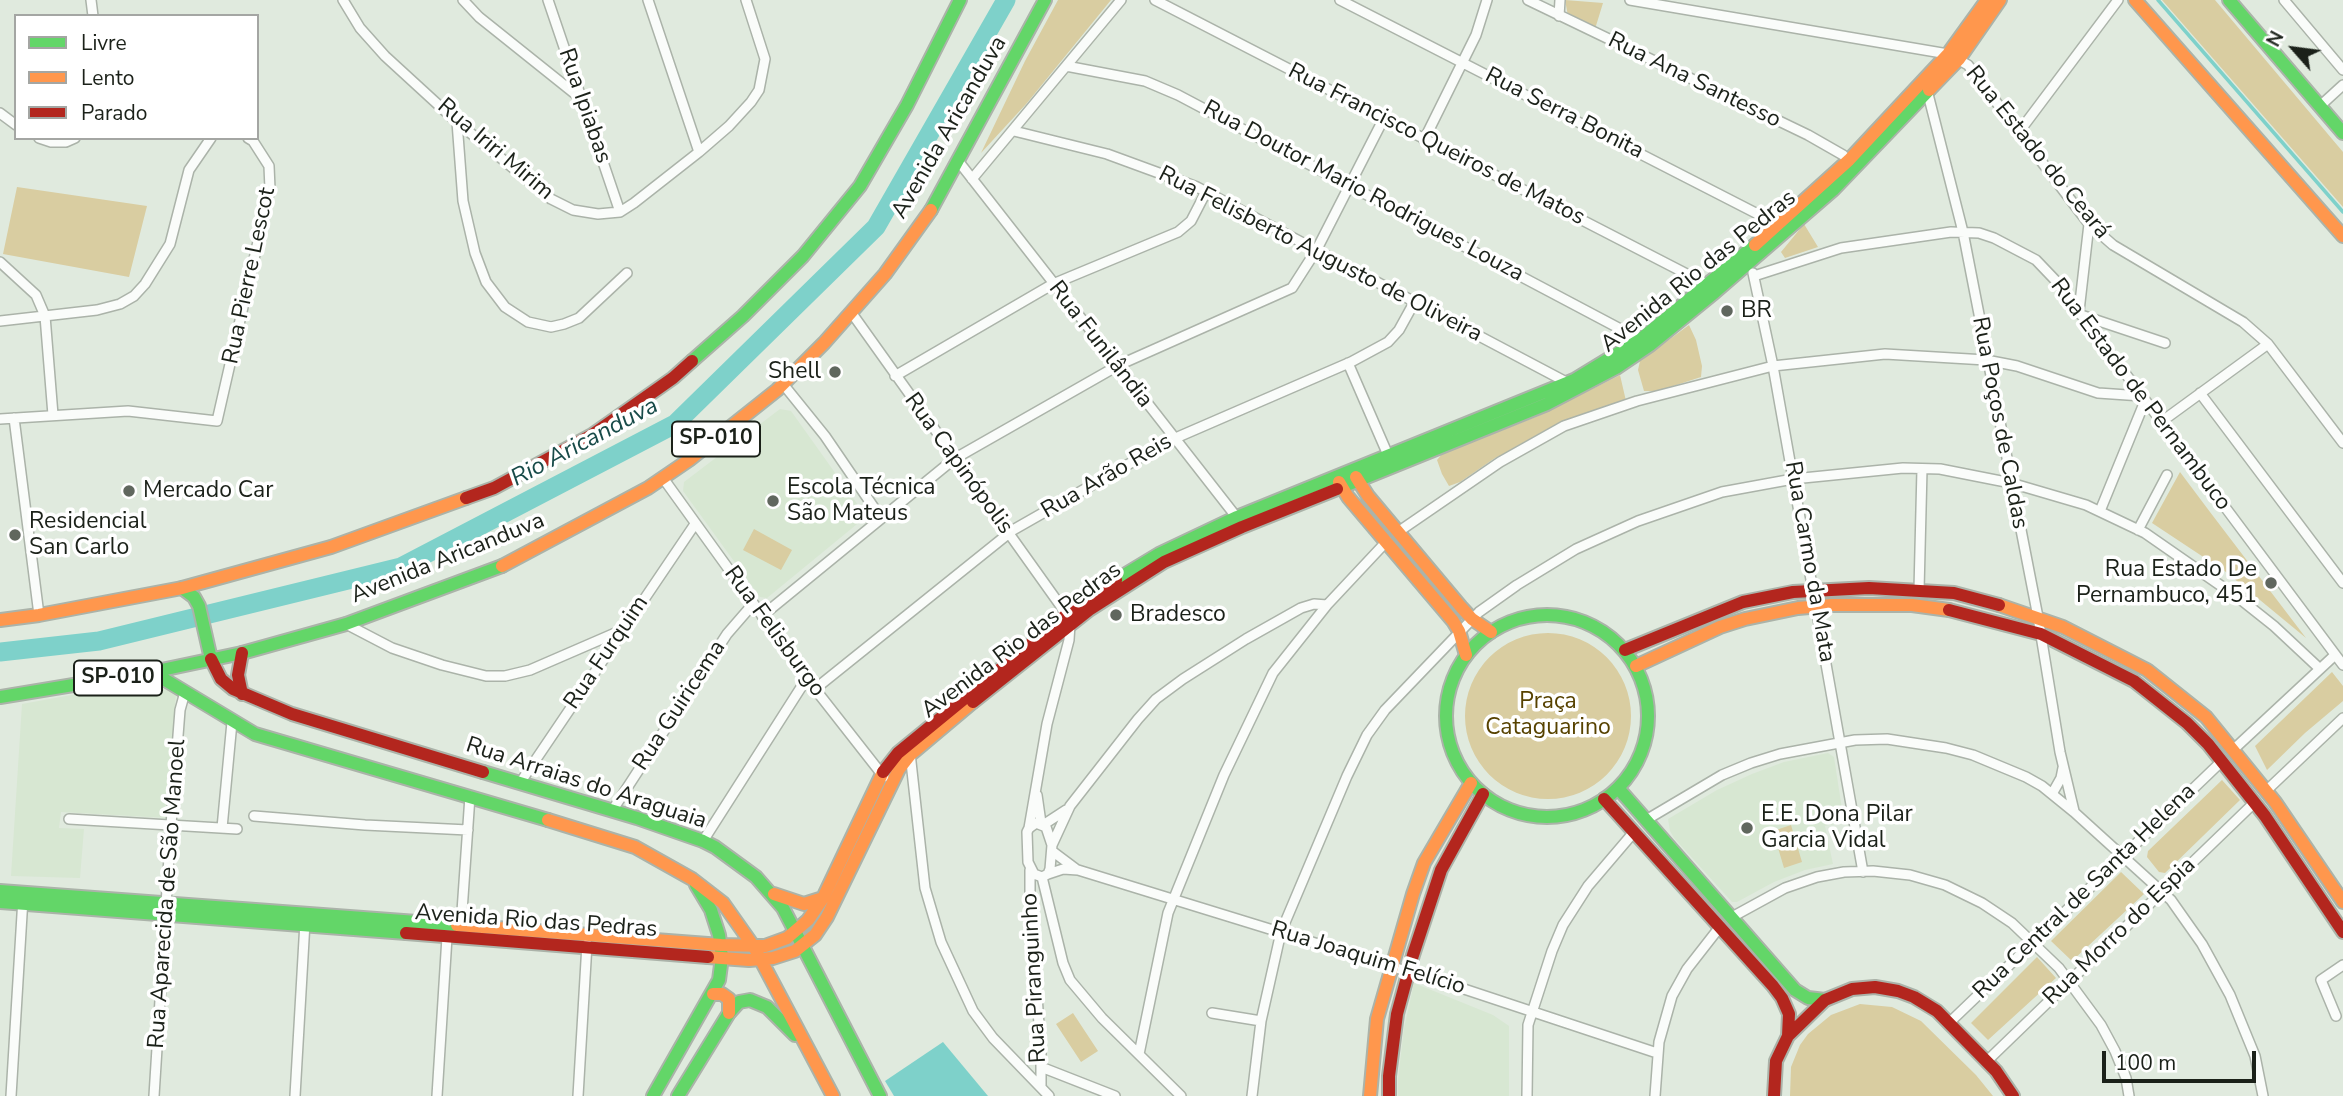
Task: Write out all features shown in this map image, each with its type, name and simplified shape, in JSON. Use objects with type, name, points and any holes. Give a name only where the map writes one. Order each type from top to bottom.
[{"type":"main road","points":[[0,620],[181,588],[331,547],[494,488],[592,435],[673,378],[743,316],[803,256],[860,186],[907,105],[960,0]]},
{"type":"main road","name":"Avenida Aricanduva","points":[[0,697],[152,672],[242,653],[346,624],[514,561],[606,513],[663,478],[726,432],[783,384],[824,344],[885,274],[933,207],[1045,0]]},
{"type":"main road","name":"Avenida Rio das Pedras","points":[[1954,57],[1987,0]]},
{"type":"main road","name":"Avenida Rio das Pedras","points":[[721,951],[775,943],[796,931],[808,920],[823,898],[886,779],[909,750],[1133,568],[1339,482],[1547,404],[1610,359],[1645,342],[1712,288],[1747,266],[1784,227],[1852,164],[1976,37],[2000,0]]},
{"type":"main road","points":[[2135,0],[2343,236]]},
{"type":"main road","points":[[2229,0],[2343,133]]},
{"type":"main road","name":"Avenida Rio das Pedras","points":[[1355,476],[1388,455],[1572,385]]},
{"type":"main road","points":[[1355,476],[1398,532],[1472,619],[1491,632]]},
{"type":"main road","points":[[1339,482],[1459,631],[1466,655]]},
{"type":"main road","points":[[1625,650],[1744,602],[1793,592],[1869,587],[1954,593],[2038,617],[2147,670],[2173,688],[2206,717],[2266,791],[2343,902]]},
{"type":"main road","points":[[181,588],[194,597],[199,606],[211,659]]},
{"type":"main road","points":[[1636,666],[1720,627],[1745,619],[1817,606],[1912,605],[1943,608],[2041,634],[2134,681],[2187,723],[2222,761],[2254,803],[2343,932]]},
{"type":"main road","points":[[1561,615],[1597,626],[1625,650],[1636,666],[1646,692],[1649,720],[1640,757],[1618,788],[1585,810],[1564,816],[1543,817],[1511,810],[1483,794],[1471,783],[1451,747],[1446,720],[1449,692],[1466,655],[1491,632],[1525,617],[1561,615]]},
{"type":"main road","points":[[242,653],[237,675],[242,694]]},
{"type":"main road","name":"Rua Arraias do Araguaia","points":[[211,659],[221,679],[242,694],[325,725],[703,841],[756,877],[771,892],[796,931],[880,1096]]},
{"type":"main road","name":"Rua Arraias do Araguaia","points":[[152,672],[232,722],[277,742],[470,796],[635,847],[692,879],[723,903],[754,947],[833,1096]]},
{"type":"main road","name":"Avenida Rio das Pedras","points":[[305,920],[461,926],[587,941],[721,951],[760,960],[795,951],[816,935],[827,917],[886,779]]},
{"type":"main road","points":[[1370,1096],[1377,1019],[1424,863],[1471,783]]},
{"type":"main road","points":[[1618,788],[1795,990],[1808,998],[1825,1000]]},
{"type":"main road","points":[[1389,1096],[1392,1045],[1408,972],[1441,870],[1483,794]]},
{"type":"main road","points":[[1604,799],[1782,998],[1789,1014],[1788,1036]]},
{"type":"main road","points":[[653,1096],[719,980],[721,951],[711,910],[692,879]]},
{"type":"main road","name":"Avenida Rio das Pedras","points":[[0,891],[23,898],[305,920],[447,937],[587,941]]},
{"type":"main road","points":[[771,892],[804,904],[823,898]]},
{"type":"main road","name":"Avenida Rio das Pedras","points":[[0,902],[23,898]]},
{"type":"main road","points":[[1774,1096],[1776,1061],[1788,1036],[1825,1000],[1852,989],[1875,987],[1914,997],[1937,1011],[1987,1061],[2013,1096]]},
{"type":"main road","points":[[713,994],[722,994],[729,999],[729,1013]]},
{"type":"main road","points":[[678,1096],[729,1013],[744,1000],[758,1002],[775,1015],[807,1049]]},
{"type":"street","name":"Rua Iriri Mirim","points":[[343,0],[360,28],[385,56],[457,122],[551,199],[584,212],[620,212]]},
{"type":"street","points":[[463,0],[479,17],[580,98]]},
{"type":"street","name":"Rua Ipiabas","points":[[548,0],[620,212]]},
{"type":"street","points":[[648,0],[699,152]]},
{"type":"street","points":[[620,212],[699,152],[751,102],[762,80],[765,59],[746,0]]},
{"type":"street","points":[[972,179],[1121,0]]},
{"type":"street","name":"Rua Francisco Queiros de Matos","points":[[1155,0],[1712,288]]},
{"type":"street","name":"Rua Serra Bonita","points":[[1340,0],[1784,227]]},
{"type":"street","points":[[1424,140],[1476,35],[1487,0]]},
{"type":"street","name":"Rua Ana Santesso","points":[[1528,0],[1808,135],[1852,164]]},
{"type":"street","points":[[1559,16],[1560,0]]},
{"type":"street","points":[[1630,0],[1954,57]]},
{"type":"street","points":[[2019,132],[2118,0]]},
{"type":"street","points":[[2284,0],[2343,70]]},
{"type":"street","name":"Rua Estado do Ceará","points":[[1954,57],[1974,71],[2089,224],[2113,245],[2243,322],[2268,344],[2343,443]]},
{"type":"street","name":"Rua Doutor Mario Rodrigues Louza","points":[[1066,66],[1163,87],[1645,342]]},
{"type":"street","points":[[2320,106],[2343,85]]},
{"type":"street","name":"Rua Poços de Caldas","points":[[1925,89],[1963,232],[2038,617],[2063,766],[2074,811]]},
{"type":"street","points":[[762,615],[954,459],[1116,366],[1286,292],[1296,283],[1317,249],[1384,118]]},
{"type":"street","points":[[457,122],[463,201],[475,253],[486,282],[505,307],[528,322],[551,327],[564,324],[579,318],[627,273]]},
{"type":"street","name":"Rua Felisberto Augusto de Oliveira","points":[[1014,131],[1107,154],[1158,171],[1206,192],[1572,385]]},
{"type":"street","points":[[45,140],[70,140]]},
{"type":"street","points":[[0,321],[97,310],[120,304],[134,296],[145,285],[170,244],[189,170],[210,140]]},
{"type":"street","name":"Rua Pierre Lescot","points":[[53,415],[128,411],[217,421],[270,188],[269,166],[251,140]]},
{"type":"street","name":"Rua Funilândia","points":[[959,162],[1239,522]]},
{"type":"street","points":[[895,376],[1053,284],[1178,232],[1191,221],[1206,192]]},
{"type":"street","points":[[2089,224],[2080,313],[2165,344]]},
{"type":"street","name":"Rua Estado de Pernambuco","points":[[1747,266],[1853,245],[1963,232],[1994,238],[2036,260],[2057,282],[2343,665]]},
{"type":"street","points":[[0,262],[36,295],[45,316],[53,415],[0,419]]},
{"type":"street","name":"Rua Carmo da Mata","points":[[1747,266],[1773,366],[1863,872]]},
{"type":"street","name":"Rua Arão Reis","points":[[815,690],[1009,534],[1173,439],[1349,363],[1392,338],[1415,301]]},
{"type":"street","name":"Rua Capinópolis","points":[[851,312],[1068,620]]},
{"type":"street","points":[[2161,422],[2268,344]]},
{"type":"street","points":[[1398,532],[1500,462],[1564,426],[1637,401],[1773,366],[1885,354],[1986,360],[2017,366],[2098,393],[2143,399],[2100,511]]},
{"type":"street","points":[[1349,363],[1388,455]]},
{"type":"street","points":[[783,384],[825,436],[881,518]]},
{"type":"street","points":[[2200,393],[2343,583]]},
{"type":"street","points":[[14,418],[39,615]]},
{"type":"street","points":[[1252,1096],[1261,1021],[1280,932],[1367,734],[1385,710],[1472,619],[1517,585],[1600,537],[1722,492],[1793,479],[1903,468],[1940,469],[2011,482],[2100,511],[2138,530],[2241,599],[2320,669]]},
{"type":"street","points":[[1919,590],[1922,469]]},
{"type":"street","points":[[2138,530],[2167,475]]},
{"type":"street","name":"Rua Felisburgo","points":[[663,478],[815,690],[886,779]]},
{"type":"street","name":"Rua Furquim","points":[[520,783],[695,524]]},
{"type":"street","points":[[1139,1054],[1173,898],[1224,775],[1273,673],[1326,605],[1387,541]]},
{"type":"street","name":"Rua Guiricema","points":[[612,811],[727,634],[753,604]]},
{"type":"street","points":[[1029,828],[1033,824],[1042,824],[1056,818],[1070,806],[1138,719],[1160,696],[1246,639],[1301,608],[1314,604],[1326,605]]},
{"type":"street","name":"Rua Piranguinho","points":[[1041,1087],[1027,848],[1029,816],[1047,724],[1069,640],[1068,620]]},
{"type":"street","points":[[346,624],[392,648],[486,676],[505,676],[530,670],[622,631]]},
{"type":"street","points":[[2234,750],[2335,655]]},
{"type":"street","points":[[703,841],[807,678]]},
{"type":"street","name":"Rua Aparecida de São Manoel","points":[[154,1096],[171,825],[180,710],[184,692]]},
{"type":"street","points":[[2266,791],[2343,718]]},
{"type":"street","points":[[222,828],[232,722]]},
{"type":"street","points":[[1646,820],[1722,775],[1751,763],[1780,754],[1841,743],[1887,739],[1946,748],[2026,777],[2074,811],[2162,890],[2202,944],[2230,995],[2255,1056],[2263,1096]]},
{"type":"street","points":[[909,750],[925,888],[941,942],[973,1011],[993,1038],[1049,1096]]},
{"type":"street","name":"Rua Central de Santa Helena","points":[[1949,1023],[2222,761]]},
{"type":"street","points":[[2052,794],[2061,778],[2063,766]]},
{"type":"street","points":[[1036,790],[1042,824],[1049,831],[1052,848],[1052,862],[1045,875],[1063,963],[1070,980],[1093,1008],[1181,1096]]},
{"type":"street","points":[[461,926],[470,796]]},
{"type":"street","name":"Rua Morro do Espia","points":[[1987,1061],[2254,803]]},
{"type":"street","points":[[1052,848],[1070,806]]},
{"type":"street","points":[[254,817],[468,830]]},
{"type":"street","points":[[69,819],[237,829]]},
{"type":"street","points":[[1527,1096],[1528,1025],[1552,951],[1577,901],[1634,832]]},
{"type":"street","name":"Rua Joaquim Felício","points":[[1052,848],[1078,870]]},
{"type":"street","name":"Rua Joaquim Felício","points":[[1045,875],[1063,869],[1078,870],[1532,1010],[1657,1052]]},
{"type":"street","points":[[1030,870],[1038,876],[1045,875]]},
{"type":"street","points":[[1732,917],[1785,888],[1844,872],[1910,875],[1945,885],[1982,903],[2012,923],[2034,942],[2069,980],[2101,1025],[2115,1051],[2126,1078],[2129,1096]]},
{"type":"street","points":[[11,1096],[23,898]]},
{"type":"street","points":[[295,1096],[305,920]]},
{"type":"street","points":[[1655,1096],[1657,1052],[1672,996],[1687,969],[1719,928]]},
{"type":"street","points":[[437,1096],[447,937]]},
{"type":"street","points":[[578,1096],[587,941]]},
{"type":"street","points":[[2336,1017],[2321,980],[2343,965]]},
{"type":"street","points":[[1212,1013],[1261,1021]]},
{"type":"street","points":[[1041,1067],[1115,1096]]},
{"type":"street","points":[[1086,1096],[1098,1090]]},
{"type":"shaded area","name":"Escola Técnica São Mateus","points":[[780,409],[791,411],[863,512],[862,520],[767,598],[760,597],[683,491],[684,482]]},
{"type":"shaded area","points":[[143,682],[176,693],[167,818],[61,812],[59,828],[84,829],[80,878],[11,876],[22,704]]},
{"type":"shaded area","name":"E.E. Dona Pilar Garcia Vidal","points":[[1828,753],[1834,757],[1844,822],[1825,826],[1833,864],[1805,870],[1732,902],[1674,838],[1668,819],[1717,790],[1752,774],[1784,762]]},
{"type":"shaded area","points":[[1414,983],[1493,1015],[1509,1026],[1509,1096],[1398,1096],[1404,1028]]},
{"type":"green space","points":[[1058,0],[1111,0],[1027,103],[981,153],[1025,61]]},
{"type":"green space","points":[[1565,0],[1603,3],[1595,29],[1568,16]]},
{"type":"green space","points":[[2162,0],[2215,0],[2343,152],[2343,207]]},
{"type":"green space","points":[[17,187],[147,206],[129,277],[3,254]]},
{"type":"green space","points":[[1804,224],[1818,247],[1785,258],[1781,252]]},
{"type":"green space","points":[[1689,325],[1696,340],[1702,366],[1701,377],[1658,391],[1644,391],[1638,370],[1640,361]]},
{"type":"green space","points":[[1620,375],[1626,401],[1495,458],[1460,482],[1449,486],[1437,460],[1442,454],[1538,416]]},
{"type":"green space","points":[[2180,472],[2306,638],[2226,572],[2152,523]]},
{"type":"green space","points":[[754,529],[792,550],[781,570],[743,550]]},
{"type":"green space","name":"Praça Cataguarino","points":[[1548,633],[1580,639],[1607,657],[1625,684],[1631,716],[1625,748],[1607,775],[1580,793],[1548,799],[1516,793],[1489,775],[1471,748],[1465,716],[1471,684],[1489,657],[1516,639]]},
{"type":"green space","points":[[2332,672],[2343,686],[2343,701],[2267,770],[2255,746]]},
{"type":"green space","points":[[2222,780],[2240,800],[2165,873],[2159,872],[2147,857],[2148,851]]},
{"type":"green space","points":[[1791,825],[1802,862],[1784,868],[1773,831]]},
{"type":"green space","points":[[2121,872],[2144,894],[2072,961],[2051,941]]},
{"type":"green space","points":[[2037,957],[2056,978],[1988,1040],[1971,1023]]},
{"type":"green space","points":[[1860,1004],[1892,1007],[1921,1021],[1976,1075],[1993,1096],[1790,1096],[1791,1067],[1808,1034],[1831,1015]]},
{"type":"green space","points":[[1073,1013],[1098,1051],[1081,1062],[1056,1024]]},
{"type":"water","points":[[943,1042],[988,1096],[894,1096],[885,1081]]},
{"type":"waterway","name":"Rio Aricanduva","points":[[0,652],[99,641],[401,567],[675,424],[876,227],[1006,0]]},
{"type":"waterway","points":[[2158,0],[2343,212]]},
{"type":"traffic: fast","points":[[692,361],[743,316],[803,256],[860,186],[907,105],[960,0]]},
{"type":"traffic: fast","points":[[931,210],[1045,0]]},
{"type":"traffic: fast","points":[[2229,0],[2343,133]]},
{"type":"traffic: fast","points":[[1337,489],[1547,404],[1616,368],[1650,345],[1715,292],[1833,190],[1929,90]]},
{"type":"traffic: fast","points":[[1116,580],[1159,554],[1237,517],[1574,380],[1641,339],[1755,245]]},
{"type":"traffic: fast","points":[[0,697],[152,672],[242,653],[346,624],[502,566]]},
{"type":"traffic: fast","points":[[182,588],[194,597],[199,606],[211,659]]},
{"type":"traffic: fast","points":[[1547,615],[1586,623],[1619,644],[1640,677],[1648,716],[1640,755],[1619,788],[1586,809],[1547,817],[1508,809],[1475,788],[1454,755],[1446,716],[1454,677],[1475,644],[1508,623],[1547,615]]},
{"type":"traffic: fast","points":[[152,672],[255,734],[548,820]]},
{"type":"traffic: fast","points":[[483,772],[637,818],[703,841],[756,877],[783,908],[880,1096]]},
{"type":"traffic: fast","points":[[1618,788],[1795,990],[1808,998],[1825,1000]]},
{"type":"traffic: fast","points":[[653,1096],[719,980],[722,957],[719,935],[711,910],[696,885]]},
{"type":"traffic: fast","points":[[0,891],[457,925]]},
{"type":"traffic: fast","points":[[0,902],[406,933]]},
{"type":"traffic: fast","points":[[678,1096],[729,1013],[739,1002],[750,1000],[767,1007],[795,1035]]},
{"type":"traffic: slow","points":[[1755,245],[1849,160],[1948,54],[1987,0]]},
{"type":"traffic: slow","points":[[1929,90],[1959,59],[2000,0]]},
{"type":"traffic: slow","points":[[2135,0],[2343,236]]},
{"type":"traffic: slow","points":[[502,566],[648,488],[689,460],[777,390],[824,343],[885,274],[931,210]]},
{"type":"traffic: slow","points":[[1356,477],[1368,496],[1461,607],[1472,619],[1491,632]]},
{"type":"traffic: slow","points":[[1339,482],[1348,497],[1453,621],[1466,655]]},
{"type":"traffic: slow","points":[[0,620],[182,588],[331,547],[466,498]]},
{"type":"traffic: slow","points":[[1636,666],[1720,627],[1798,608],[1832,605],[1912,605],[1949,610]]},
{"type":"traffic: slow","points":[[1999,605],[2063,627],[2147,670],[2206,717],[2275,802],[2343,902]]},
{"type":"traffic: slow","points":[[708,957],[749,960],[773,958],[795,951],[815,935],[827,917],[899,769],[910,755],[973,702]]},
{"type":"traffic: slow","points":[[457,925],[765,946],[787,938],[808,920],[823,898],[883,772]]},
{"type":"traffic: slow","points":[[1370,1096],[1377,1019],[1413,894],[1424,863],[1471,783]]},
{"type":"traffic: slow","points":[[548,820],[635,847],[692,879],[723,903],[754,947],[833,1096]]},
{"type":"traffic: slow","points":[[774,894],[804,904],[823,898]]},
{"type":"traffic: slow","points":[[713,994],[722,994],[729,999],[729,1013]]},
{"type":"traffic: jam","points":[[466,498],[494,488],[592,435],[673,378],[692,361]]},
{"type":"traffic: jam","points":[[973,702],[1089,610],[1164,562],[1337,489]]},
{"type":"traffic: jam","points":[[883,772],[898,753],[1065,616],[1116,580]]},
{"type":"traffic: jam","points":[[1625,650],[1743,602],[1793,592],[1869,588],[1954,593],[1999,605]]},
{"type":"traffic: jam","points":[[1949,610],[2041,634],[2134,681],[2187,723],[2208,744],[2265,816],[2343,932]]},
{"type":"traffic: jam","points":[[242,653],[238,675],[242,694]]},
{"type":"traffic: jam","points":[[211,659],[221,679],[233,689],[292,714],[483,772]]},
{"type":"traffic: jam","points":[[1389,1096],[1397,1014],[1413,955],[1441,870],[1483,794]]},
{"type":"traffic: jam","points":[[1604,799],[1773,986],[1789,1014],[1788,1036]]},
{"type":"traffic: jam","points":[[406,933],[708,957]]},
{"type":"traffic: jam","points":[[1774,1096],[1776,1061],[1788,1036],[1825,1000],[1852,989],[1875,987],[1914,997],[1937,1011],[1996,1071],[2013,1096]]},
{"type":"place","name":"BR","points":[[1727,311]]},
{"type":"place","name":"Shell","points":[[835,372]]},
{"type":"place","name":"Mercado Car","points":[[129,491]]},
{"type":"place","name":"Escola Técnica São Mateus","points":[[773,501]]},
{"type":"place","name":"Residencial San Carlo","points":[[15,535]]},
{"type":"place","name":"Rua Estado De Pernambuco, 451","points":[[2271,583]]},
{"type":"place","name":"Bradesco","points":[[1116,615]]},
{"type":"place","name":"E.E. Dona Pilar Garcia Vidal","points":[[1747,828]]}]
